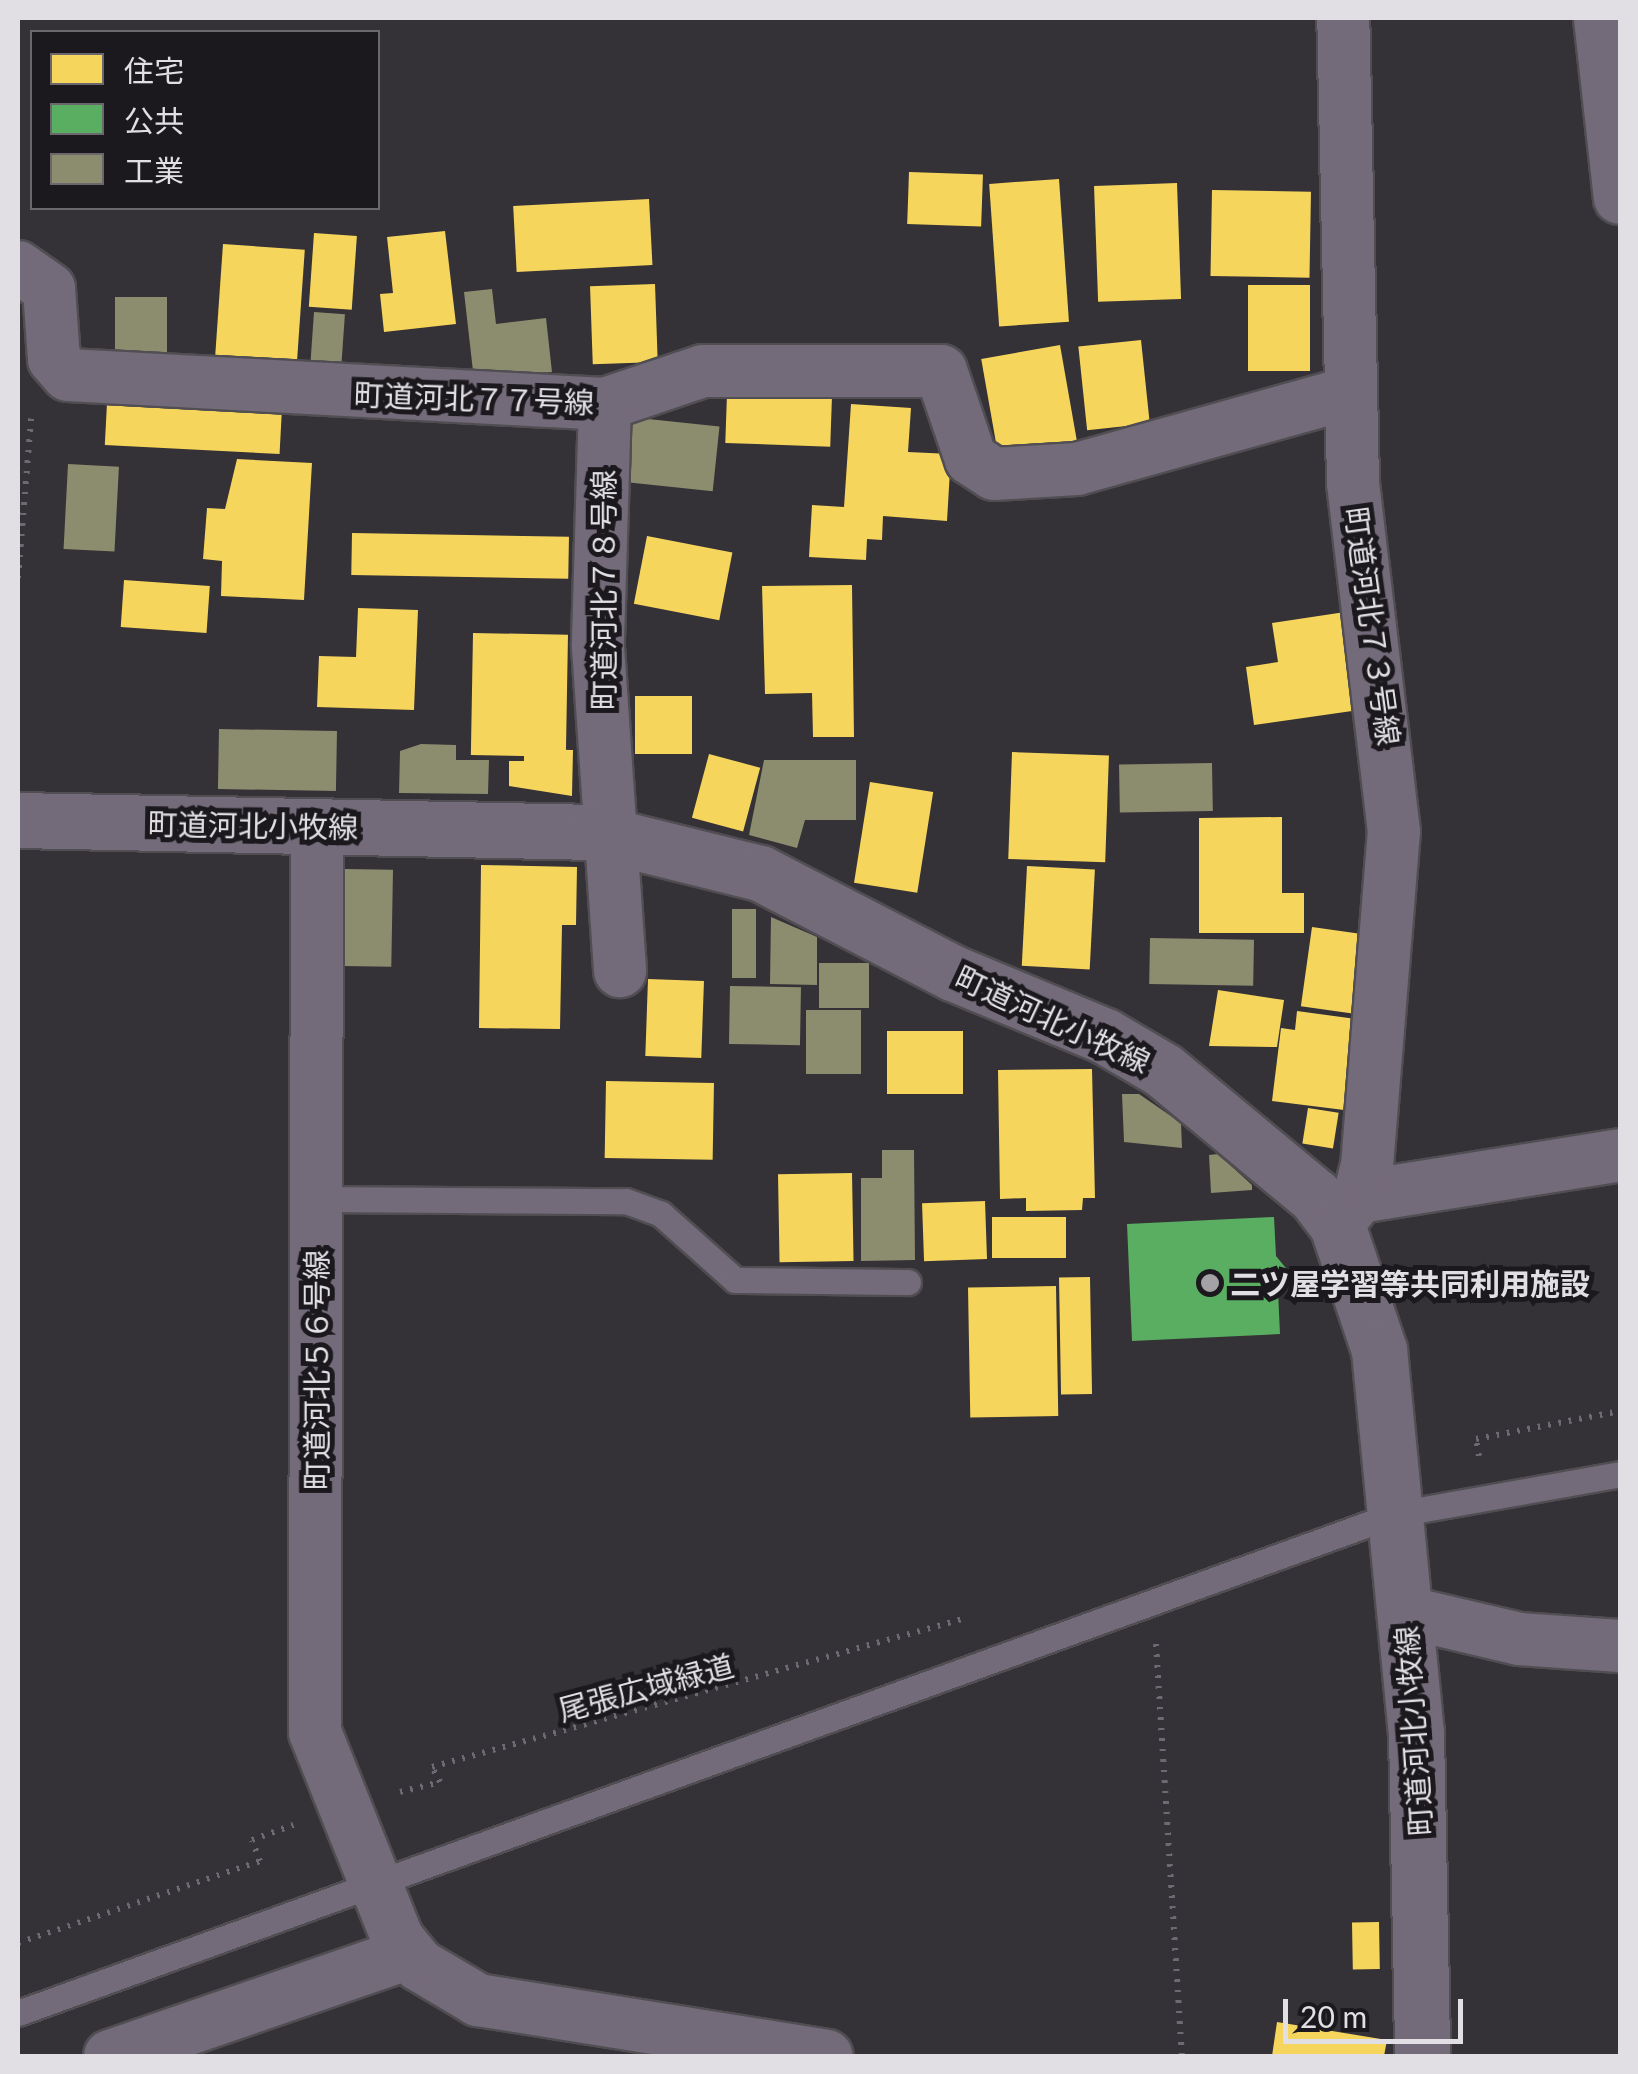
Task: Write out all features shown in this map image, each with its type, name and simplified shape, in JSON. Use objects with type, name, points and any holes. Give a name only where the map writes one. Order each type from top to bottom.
[{"type":"street","name":"町道河北７３号線","points":[[1343,18],[1356,343],[1349,393],[1394,832],[1348,1211]]},
{"type":"street","points":[[1600,18],[1620,198]]},
{"type":"street","points":[[18,267],[49,289],[54,359]]},
{"type":"street","name":"町道河北７７号線","points":[[54,359],[68,375],[605,404],[703,371],[941,370],[971,458],[994,474],[1024,475],[1077,469],[1349,393]]},
{"type":"street","name":"町道河北７８号線","points":[[605,404],[598,648],[620,970]]},
{"type":"street","name":"町道河北小牧線","points":[[18,820],[612,836],[760,873],[953,973],[1105,1036],[1163,1070],[1315,1196],[1348,1211],[1378,1350],[1405,1612],[1422,1836],[1422,2056]]},
{"type":"street","name":"町道河北５６号線","points":[[318,826],[315,1732],[392,1919]]},
{"type":"street","points":[[1348,1211],[1620,1155]]},
{"type":"street","points":[[1405,1612],[1519,1639],[1620,1646]]},
{"type":"street","points":[[110,2056],[392,1919],[478,2000],[827,2056]]},
{"type":"lane","points":[[316,1200],[626,1201],[661,1214],[736,1280],[908,1282]]},
{"type":"lane","points":[[18,2014],[392,1919],[1154,1603],[1396,1514],[1620,1474]]},
{"type":"path","points":[[18,578],[34,388],[54,359]]},
{"type":"path","points":[[1484,1496],[1476,1440],[1620,1411]]},
{"type":"path","points":[[1154,1603],[1182,2056]]},
{"type":"path","name":"尾張広域緑道","points":[[18,1943],[260,1860],[252,1840],[346,1806],[440,1782],[432,1767],[974,1616]]},
{"type":"building: 住宅","points":[[909,172],[983,175],[981,227],[907,224]]},
{"type":"building: 住宅","points":[[1059,179],[1069,322],[999,327],[989,184]]},
{"type":"building: 住宅","points":[[1177,183],[1181,299],[1098,302],[1094,186]]},
{"type":"building: 住宅","points":[[1212,190],[1311,192],[1309,278],[1210,276]]},
{"type":"building: 住宅","points":[[649,199],[652,265],[517,272],[513,206]]},
{"type":"building: 住宅","points":[[445,231],[456,324],[384,332],[380,294],[393,293],[387,237]]},
{"type":"building: 住宅","points":[[314,233],[357,236],[352,310],[309,307]]},
{"type":"building: 住宅","points":[[223,244],[305,250],[296,369],[215,364]]},
{"type":"building: 住宅","points":[[655,284],[658,362],[593,364],[590,286]]},
{"type":"building: 住宅","points":[[1248,285],[1310,285],[1310,371],[1248,371]]},
{"type":"building: 住宅","points":[[1141,340],[1150,424],[1087,430],[1078,347]]},
{"type":"building: 住宅","points":[[1060,345],[1078,448],[999,462],[981,359]]},
{"type":"building: 住宅","points":[[727,394],[832,398],[830,447],[725,443]]},
{"type":"building: 住宅","points":[[107,403],[282,412],[280,454],[105,445]]},
{"type":"building: 住宅","points":[[851,404],[911,408],[908,452],[951,454],[947,521],[883,516],[882,540],[867,539],[866,560],[809,557],[812,505],[844,507]]},
{"type":"building: 住宅","points":[[237,459],[312,463],[304,600],[221,596],[222,561],[203,559],[207,508],[225,509]]},
{"type":"building: 住宅","points":[[352,533],[569,537],[568,579],[351,575]]},
{"type":"building: 住宅","points":[[647,536],[732,553],[719,620],[634,604]]},
{"type":"building: 住宅","points":[[124,580],[210,586],[207,633],[121,627]]},
{"type":"building: 住宅","points":[[852,585],[854,737],[813,737],[812,693],[765,694],[762,586]]},
{"type":"building: 住宅","points":[[358,608],[418,610],[414,710],[317,707],[319,656],[356,657]]},
{"type":"building: 住宅","points":[[1345,612],[1359,710],[1254,725],[1246,667],[1278,662],[1272,623]]},
{"type":"building: 住宅","points":[[473,633],[568,635],[566,757],[471,755]]},
{"type":"building: 住宅","points":[[635,696],[692,696],[692,754],[635,754]]},
{"type":"building: 住宅","points":[[524,749],[573,750],[572,796],[509,786],[509,761],[524,761]]},
{"type":"building: 住宅","points":[[1012,752],[1109,755],[1105,862],[1008,859]]},
{"type":"building: 住宅","points":[[709,754],[760,768],[743,831],[692,818]]},
{"type":"building: 住宅","points":[[870,782],[933,792],[917,893],[854,883]]},
{"type":"building: 住宅","points":[[1282,817],[1282,893],[1304,893],[1304,933],[1199,933],[1199,818]]},
{"type":"building: 住宅","points":[[481,865],[577,867],[576,925],[562,925],[560,1029],[479,1028]]},
{"type":"building: 住宅","points":[[1027,866],[1095,870],[1090,969],[1022,966]]},
{"type":"building: 住宅","points":[[1312,927],[1363,934],[1352,1013],[1301,1006]]},
{"type":"building: 住宅","points":[[648,979],[704,981],[701,1058],[645,1056]]},
{"type":"building: 住宅","points":[[1218,990],[1284,1000],[1277,1047],[1209,1046]]},
{"type":"building: 住宅","points":[[1297,1011],[1356,1019],[1344,1110],[1272,1101],[1281,1028],[1295,1030]]},
{"type":"building: 住宅","points":[[887,1031],[963,1031],[963,1094],[887,1094]]},
{"type":"building: 住宅","points":[[1092,1069],[1095,1198],[1083,1198],[1082,1210],[1026,1211],[1026,1198],[1000,1199],[998,1070]]},
{"type":"building: 住宅","points":[[606,1081],[714,1083],[713,1160],[605,1158]]},
{"type":"building: 住宅","points":[[1308,1108],[1339,1113],[1333,1148],[1302,1144]]},
{"type":"building: 住宅","points":[[852,1173],[854,1261],[780,1262],[778,1174]]},
{"type":"building: 住宅","points":[[985,1201],[987,1259],[924,1261],[922,1203]]},
{"type":"building: 住宅","points":[[992,1217],[1066,1217],[1066,1258],[992,1258]]},
{"type":"building: 住宅","points":[[1090,1277],[1092,1394],[1061,1395],[1059,1278]]},
{"type":"building: 住宅","points":[[1056,1286],[1058,1416],[970,1418],[968,1288]]},
{"type":"building: 住宅","points":[[1352,1922],[1379,1922],[1380,1969],[1353,1969]]},
{"type":"building: 住宅","points":[[1277,2022],[1387,2040],[1384,2056],[1272,2056]]},
{"type":"building: 公共","name":"二ツ屋学習等共同利用施設","points":[[1274,1217],[1276,1256],[1294,1278],[1278,1291],[1280,1334],[1132,1341],[1127,1224]]},
{"type":"building: 工業","points":[[492,289],[496,324],[546,318],[552,372],[474,380],[464,292]]},
{"type":"building: 工業","points":[[115,297],[167,297],[167,357],[115,357]]},
{"type":"building: 工業","points":[[314,312],[345,314],[341,364],[311,362]]},
{"type":"building: 工業","points":[[629,417],[720,427],[713,491],[622,482]]},
{"type":"building: 工業","points":[[68,464],[119,467],[114,552],[64,549]]},
{"type":"building: 工業","points":[[219,729],[337,731],[336,791],[218,789]]},
{"type":"building: 工業","points":[[421,744],[456,745],[456,760],[489,760],[488,794],[399,793],[400,751]]},
{"type":"building: 工業","points":[[764,760],[856,760],[856,820],[805,820],[797,848],[749,835]]},
{"type":"building: 工業","points":[[1212,763],[1213,811],[1120,813],[1119,765]]},
{"type":"building: 工業","points":[[344,869],[393,870],[391,967],[342,966]]},
{"type":"building: 工業","points":[[732,909],[756,909],[756,978],[732,978]]},
{"type":"building: 工業","points":[[771,917],[817,937],[817,985],[770,984]]},
{"type":"building: 工業","points":[[1150,938],[1254,940],[1253,986],[1149,984]]},
{"type":"building: 工業","points":[[819,963],[869,963],[869,1008],[819,1008]]},
{"type":"building: 工業","points":[[730,986],[801,987],[800,1045],[729,1044]]},
{"type":"building: 工業","points":[[806,1010],[861,1010],[861,1074],[806,1074]]},
{"type":"building: 工業","points":[[1122,1094],[1139,1094],[1181,1123],[1182,1148],[1124,1142]]},
{"type":"building: 工業","points":[[882,1150],[914,1150],[915,1260],[861,1261],[861,1178],[882,1178]]},
{"type":"building: 工業","points":[[1218,1154],[1252,1185],[1252,1190],[1211,1193],[1209,1155]]},
{"type":"place","name":"二ツ屋学習等共同利用施設","points":[[1210,1283]]}]
